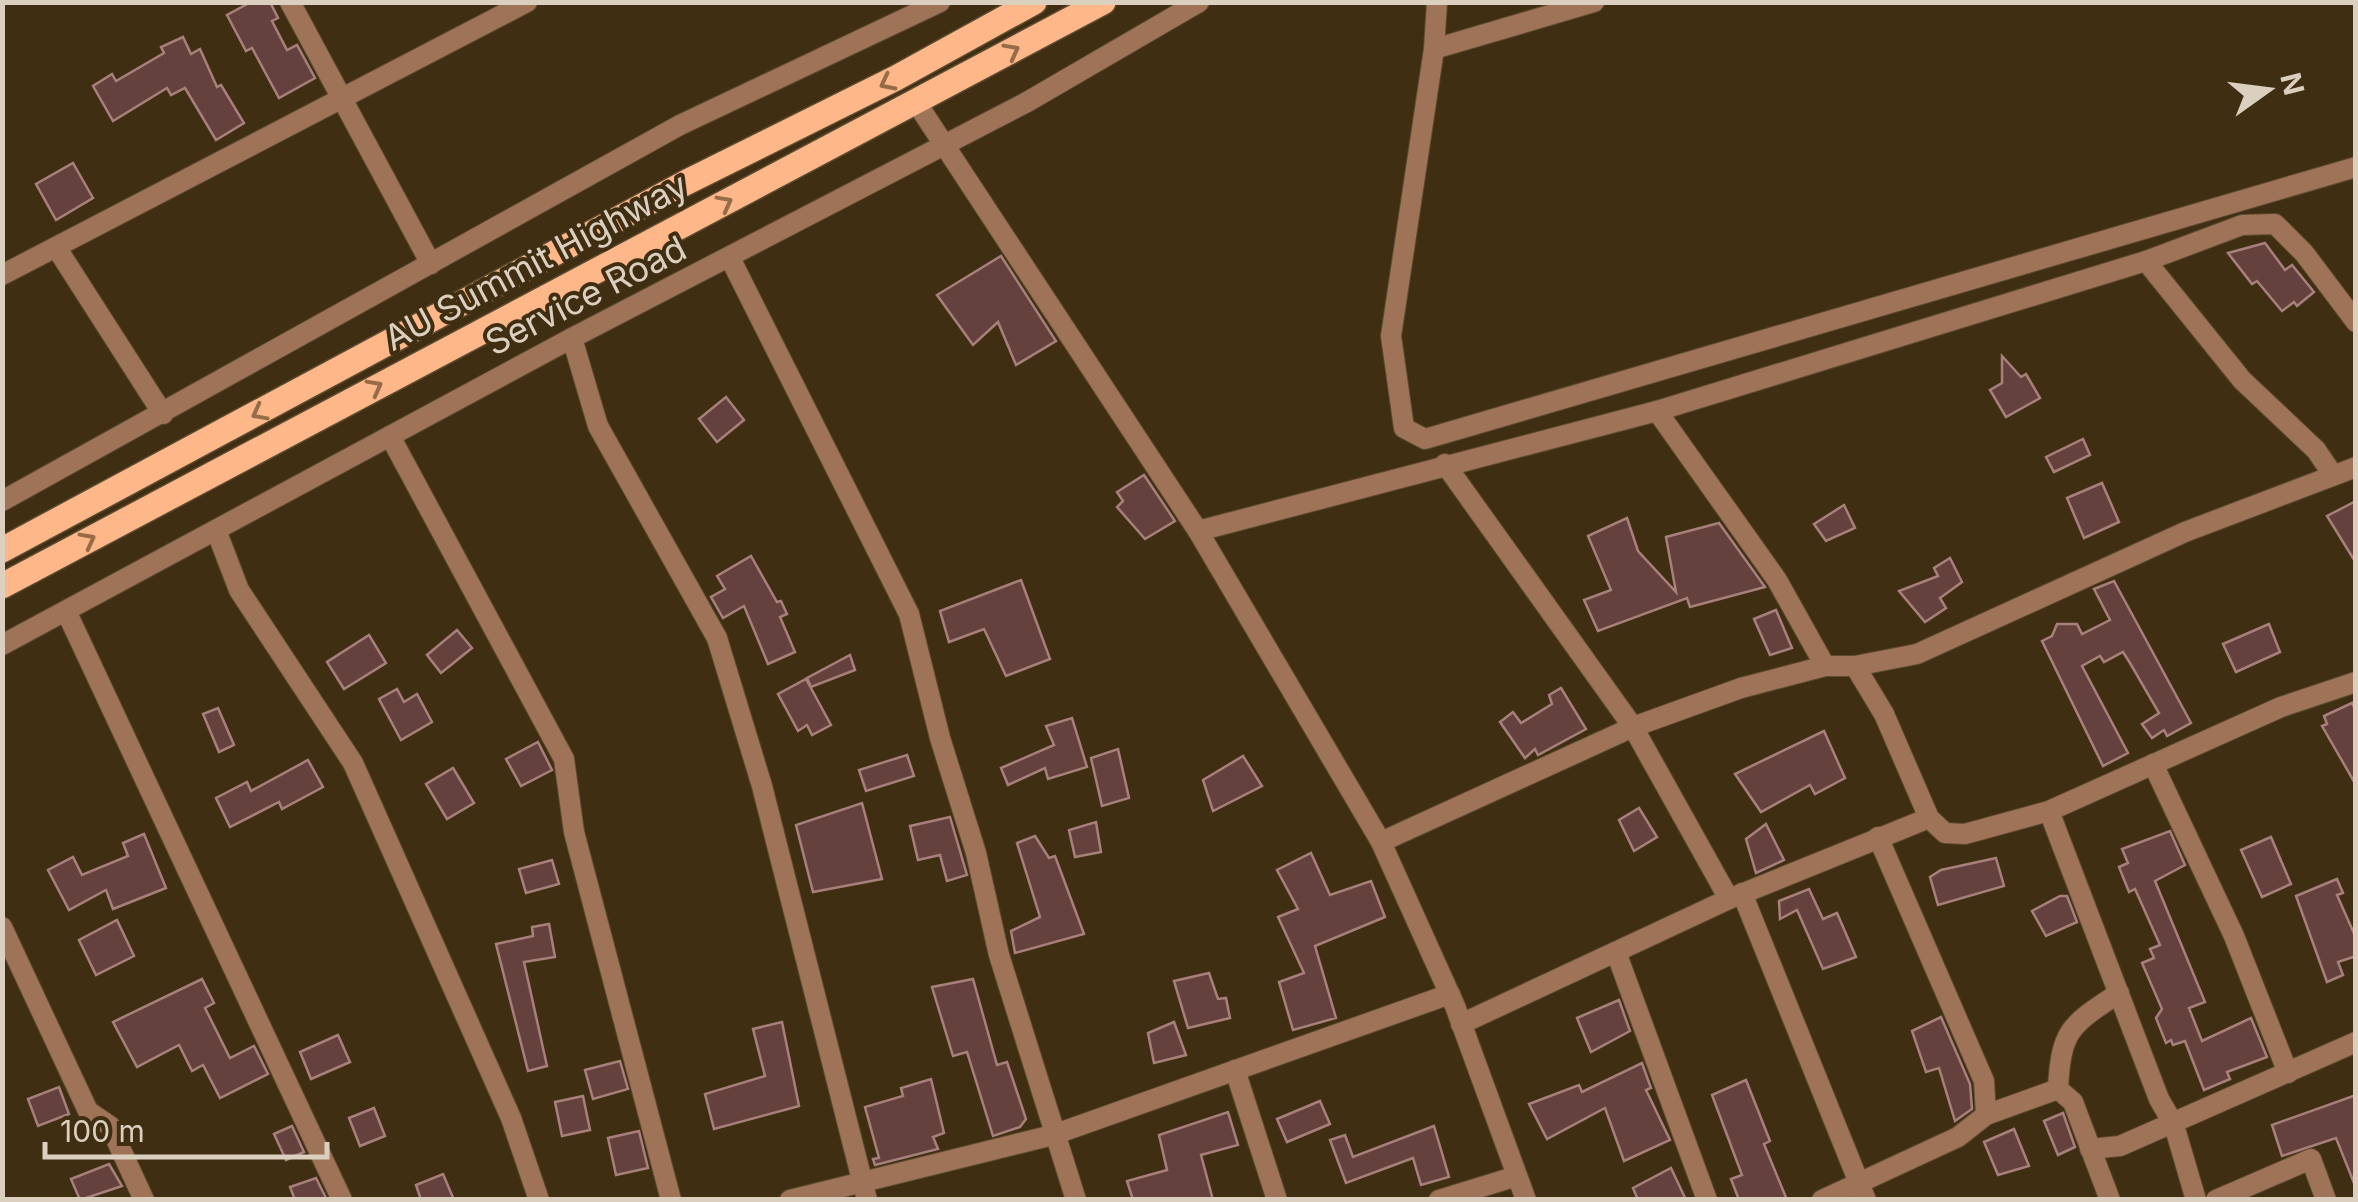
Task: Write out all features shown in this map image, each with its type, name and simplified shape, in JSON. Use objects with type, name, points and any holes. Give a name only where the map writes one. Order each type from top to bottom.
[{"type":"main road","name":"AU Summit Highway","points":[[2,550],[687,182],[896,78],[1034,2]]},
{"type":"main road","name":"AU Summit Highway","points":[[2,586],[1104,2]]},
{"type":"street","points":[[290,2],[432,264]]},
{"type":"street","points":[[2,275],[528,2]]},
{"type":"street","points":[[2,501],[680,125],[940,2]]},
{"type":"street","name":"Service Road","points":[[2,645],[572,338],[942,147],[1199,2]]},
{"type":"street","points":[[1437,2],[1434,49],[1391,336],[1404,428],[1425,439],[2356,167]]},
{"type":"street","points":[[1434,49],[1594,2]]},
{"type":"street","points":[[916,102],[942,147],[1198,530],[1382,842],[1450,994],[1526,1200]]},
{"type":"street","points":[[1198,530],[1657,411],[2146,261],[2242,225],[2275,224],[2304,254],[2356,322]]},
{"type":"street","points":[[56,246],[163,414]]},
{"type":"street","points":[[730,258],[909,614],[940,738],[976,853],[999,955],[1076,1200]]},
{"type":"street","points":[[2146,261],[2242,380],[2316,450],[2333,475]]},
{"type":"street","points":[[572,338],[598,426],[718,638],[762,786],[866,1192]]},
{"type":"street","points":[[1657,411],[1777,580],[1825,666]]},
{"type":"street","points":[[390,436],[564,759],[574,832],[671,1200]]},
{"type":"street","points":[[1445,464],[1633,728],[1736,896],[1862,1191]]},
{"type":"street","points":[[1382,842],[1633,728],[1740,688],[1825,666],[1855,666],[1917,654],[2185,532],[2356,467]]},
{"type":"street","points":[[216,530],[240,590],[353,763],[511,1118],[539,1200]]},
{"type":"street","points":[[67,613],[342,1200]]},
{"type":"street","points":[[1855,666],[1884,714],[1929,818],[1944,833],[1964,834],[2049,811],[2352,679]]},
{"type":"street","points":[[2153,764],[2234,936],[2288,1073]]},
{"type":"street","points":[[2049,811],[2159,1099],[2174,1124],[2196,1200]]},
{"type":"street","points":[[1462,1024],[1736,896],[1929,818]]},
{"type":"street","points":[[1878,837],[1984,1081],[1986,1115]]},
{"type":"street","points":[[2,926],[88,1111],[110,1126],[144,1200]]},
{"type":"street","points":[[1616,952],[1706,1200]]},
{"type":"street","points":[[2058,1089],[2060,1046],[2086,1015],[2119,993]]},
{"type":"street","points":[[790,1200],[866,1192],[1053,1135],[1450,994]]},
{"type":"street","points":[[2090,1149],[2120,1146],[2356,1042]]},
{"type":"street","points":[[1235,1070],[1276,1200]]},
{"type":"street","points":[[1822,1200],[1862,1191],[1958,1137],[1986,1115],[2058,1089]]},
{"type":"street","points":[[2058,1089],[2073,1102],[2110,1200]]},
{"type":"street","points":[[2216,1200],[2311,1159],[2326,1200]]},
{"type":"street","points":[[1439,1200],[1517,1176]]},
{"type":"building","points":[[251,2],[270,2],[278,18],[272,21],[287,50],[297,45],[315,78],[279,98],[252,48],[246,51],[227,15]]},
{"type":"building","points":[[183,37],[191,54],[200,49],[217,87],[221,85],[244,123],[216,140],[185,88],[171,95],[167,88],[113,121],[93,86],[112,74],[116,81],[164,53],[161,47]]},
{"type":"building","points":[[73,163],[93,198],[56,220],[36,184]]},
{"type":"building","points":[[2265,243],[2285,270],[2292,265],[2314,292],[2297,306],[2294,302],[2282,311],[2257,281],[2252,284],[2228,253]]},
{"type":"building","points":[[1001,256],[1056,341],[1016,365],[998,322],[973,345],[937,295]]},
{"type":"building","points":[[2002,356],[2021,377],[2026,374],[2040,398],[2006,417],[1990,390],[2002,383]]},
{"type":"building","points":[[726,397],[744,420],[717,442],[699,419]]},
{"type":"building","points":[[2083,439],[2090,455],[2054,472],[2046,457]]},
{"type":"building","points":[[1144,475],[1175,521],[1145,539],[1117,507],[1123,501],[1117,492]]},
{"type":"building","points":[[2102,483],[2119,522],[2084,538],[2067,498]]},
{"type":"building","points":[[2356,501],[2356,563],[2327,516]]},
{"type":"building","points":[[1844,505],[1855,528],[1826,541],[1814,524]]},
{"type":"building","points":[[1627,518],[1638,551],[1676,592],[1666,537],[1719,523],[1765,587],[1690,607],[1687,598],[1598,631],[1584,600],[1611,590],[1588,536]]},
{"type":"building","points":[[751,556],[787,614],[780,617],[795,652],[768,664],[744,606],[723,618],[711,597],[725,589],[717,576]]},
{"type":"building","points":[[1950,558],[1962,582],[1940,598],[1946,608],[1925,622],[1899,591],[1938,576],[1934,568]]},
{"type":"building","points":[[1021,580],[1050,659],[1006,676],[984,629],[949,642],[940,611]]},
{"type":"building","points":[[2114,581],[2191,723],[2167,736],[2164,730],[2152,738],[2142,724],[2159,713],[2130,663],[2123,652],[2104,662],[2100,656],[2082,666],[2128,753],[2103,766],[2042,641],[2052,636],[2057,624],[2077,624],[2082,634],[2110,620],[2094,589]]},
{"type":"building","points":[[1776,610],[1792,648],[1770,655],[1754,619]]},
{"type":"building","points":[[2269,624],[2280,652],[2236,672],[2223,644]]},
{"type":"building","points":[[457,630],[472,648],[441,673],[427,655]]},
{"type":"building","points":[[369,635],[386,663],[344,689],[327,662]]},
{"type":"building","points":[[850,655],[855,670],[811,687],[807,678]]},
{"type":"building","points":[[806,679],[831,725],[812,735],[807,725],[798,731],[778,694]]},
{"type":"building","points":[[1561,688],[1586,729],[1538,755],[1535,749],[1525,758],[1500,722],[1513,712],[1521,723],[1552,704],[1549,695]]},
{"type":"building","points":[[397,689],[404,702],[417,694],[432,722],[401,740],[379,699]]},
{"type":"building","points":[[2352,703],[2356,711],[2356,785],[2322,726],[2327,724],[2324,716]]},
{"type":"building","points":[[218,708],[234,745],[219,752],[203,714]]},
{"type":"building","points":[[1072,718],[1087,767],[1048,779],[1045,768],[1008,785],[1001,768],[1054,745],[1046,726]]},
{"type":"building","points":[[1824,731],[1845,778],[1815,794],[1810,785],[1761,812],[1735,774]]},
{"type":"building","points":[[538,742],[552,770],[521,786],[506,759]]},
{"type":"building","points":[[1118,749],[1129,798],[1102,806],[1091,758]]},
{"type":"building","points":[[907,755],[914,776],[866,791],[859,770]]},
{"type":"building","points":[[1243,756],[1262,786],[1213,811],[1203,780]]},
{"type":"building","points":[[308,760],[323,787],[282,809],[279,802],[230,827],[216,798],[247,782],[251,791]]},
{"type":"building","points":[[453,768],[474,803],[447,819],[426,784]]},
{"type":"building","points":[[862,803],[882,879],[813,892],[796,825]]},
{"type":"building","points":[[1639,808],[1657,837],[1634,851],[1619,820]]},
{"type":"building","points":[[950,817],[967,875],[947,881],[940,855],[918,860],[910,826]]},
{"type":"building","points":[[1096,822],[1101,852],[1075,857],[1069,830]]},
{"type":"building","points":[[1766,824],[1784,860],[1756,873],[1746,839]]},
{"type":"building","points":[[2170,831],[2185,865],[2155,881],[2205,1002],[2189,1008],[2202,1041],[2251,1018],[2267,1057],[2227,1072],[2230,1079],[2204,1090],[2185,1041],[2166,1043],[2156,1018],[2162,1009],[2142,963],[2154,958],[2150,949],[2160,945],[2135,889],[2129,892],[2119,867],[2128,863],[2122,849]]},
{"type":"building","points":[[144,834],[166,888],[113,909],[106,890],[69,910],[48,870],[73,857],[82,875],[128,856],[123,843]]},
{"type":"building","points":[[1035,836],[1049,858],[1055,856],[1084,934],[1015,953],[1011,931],[1040,917],[1017,843]]},
{"type":"building","points":[[2271,837],[2291,884],[2262,897],[2241,850]]},
{"type":"building","points":[[1311,853],[1330,895],[1371,881],[1385,917],[1315,946],[1336,1018],[1293,1030],[1279,982],[1304,973],[1278,917],[1298,909],[1277,870]]},
{"type":"building","points":[[1996,858],[2004,886],[1938,905],[1930,877],[1941,870]]},
{"type":"building","points":[[552,860],[559,884],[526,893],[519,869]]},
{"type":"building","points":[[2337,879],[2343,893],[2337,895],[2356,938],[2356,956],[2338,962],[2343,975],[2327,982],[2296,896]]},
{"type":"building","points":[[1809,889],[1823,919],[1837,913],[1856,957],[1823,969],[1797,910],[1780,919],[1779,901]]},
{"type":"building","points":[[2067,896],[2077,922],[2046,936],[2032,911]]},
{"type":"building","points":[[117,920],[134,956],[96,975],[79,940]]},
{"type":"building","points":[[549,924],[555,957],[524,962],[547,1066],[528,1071],[496,944],[533,936],[532,927]]},
{"type":"building","points":[[1209,973],[1218,999],[1226,998],[1230,1018],[1188,1028],[1174,981]]},
{"type":"building","points":[[202,979],[214,1003],[205,1008],[230,1058],[254,1046],[268,1074],[220,1098],[203,1065],[192,1071],[179,1045],[137,1067],[113,1022]]},
{"type":"building","points":[[973,979],[997,1065],[1007,1062],[1026,1119],[1020,1127],[993,1136],[967,1052],[953,1056],[932,987]]},
{"type":"building","points":[[1619,1000],[1630,1031],[1591,1052],[1577,1018]]},
{"type":"building","points":[[1941,1017],[1970,1084],[1972,1109],[1955,1121],[1939,1068],[1926,1072],[1912,1031]]},
{"type":"building","points":[[782,1022],[799,1106],[714,1129],[705,1094],[765,1076],[753,1029]]},
{"type":"building","points":[[1174,1022],[1186,1055],[1154,1063],[1148,1033]]},
{"type":"building","points":[[338,1035],[350,1062],[311,1079],[300,1052]]},
{"type":"building","points":[[620,1061],[628,1089],[593,1099],[585,1070]]},
{"type":"building","points":[[1642,1063],[1651,1088],[1646,1090],[1670,1140],[1624,1161],[1605,1108],[1547,1139],[1529,1104],[1579,1085],[1582,1092]]},
{"type":"building","points":[[931,1079],[944,1133],[933,1137],[938,1149],[875,1165],[873,1159],[879,1158],[865,1107],[903,1096],[901,1088]]},
{"type":"building","points":[[1746,1080],[1770,1141],[1764,1144],[1787,1200],[1739,1200],[1731,1179],[1742,1175],[1712,1095]]},
{"type":"building","points":[[59,1087],[69,1114],[38,1126],[28,1099]]},
{"type":"building","points":[[2356,1095],[2356,1188],[2336,1138],[2282,1156],[2272,1125]]},
{"type":"building","points":[[583,1096],[590,1130],[562,1136],[555,1102]]},
{"type":"building","points":[[1320,1101],[1330,1124],[1287,1142],[1277,1119]]},
{"type":"building","points":[[374,1108],[385,1136],[360,1146],[349,1118]]},
{"type":"building","points":[[1228,1112],[1238,1145],[1201,1155],[1213,1200],[1133,1200],[1127,1181],[1167,1170],[1159,1135]]},
{"type":"building","points":[[2063,1113],[2075,1147],[2058,1155],[2044,1121]]},
{"type":"building","points":[[292,1126],[304,1152],[286,1160],[274,1134]]},
{"type":"building","points":[[1434,1126],[1449,1177],[1421,1185],[1413,1158],[1346,1183],[1330,1140],[1345,1135],[1353,1157]]},
{"type":"building","points":[[2014,1129],[2029,1166],[1998,1175],[1984,1142]]},
{"type":"building","points":[[639,1131],[648,1168],[616,1175],[608,1138]]},
{"type":"building","points":[[109,1164],[122,1186],[80,1200],[71,1179]]},
{"type":"building","points":[[1671,1168],[1686,1200],[1638,1200],[1633,1188]]},
{"type":"building","points":[[443,1174],[454,1200],[421,1200],[416,1185]]},
{"type":"building","points":[[316,1178],[326,1198],[295,1200],[290,1187]]}]
